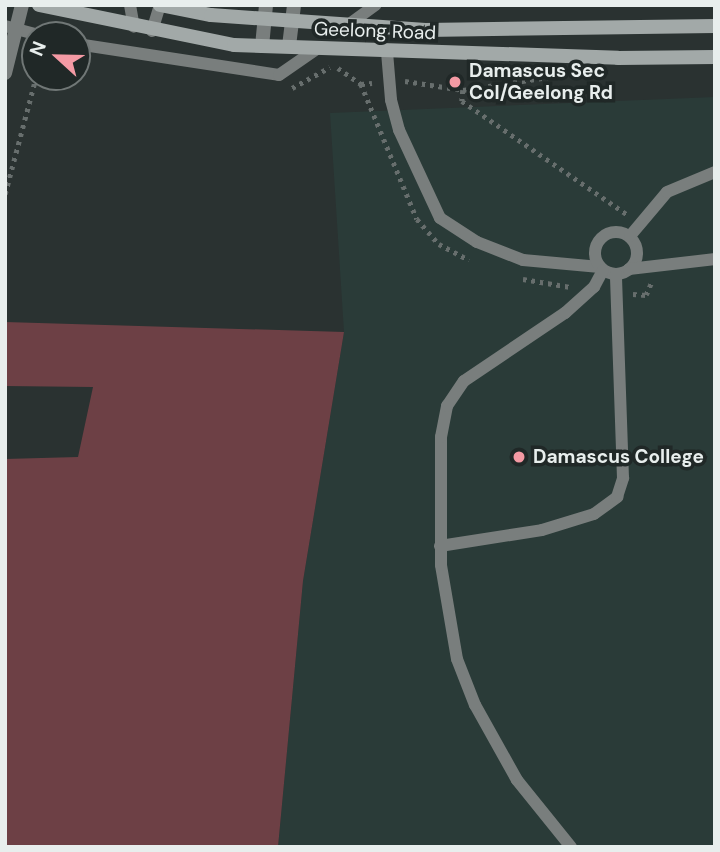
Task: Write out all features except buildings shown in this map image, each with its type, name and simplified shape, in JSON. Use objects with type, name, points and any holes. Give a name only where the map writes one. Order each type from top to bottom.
[{"type":"main road","name":"Geelong Road","points":[[39,5],[209,43],[387,52],[715,57]]},
{"type":"main road","name":"Geelong Road","points":[[160,5],[211,15],[294,12],[348,24],[499,31],[715,26]]},
{"type":"street","points":[[5,72],[11,28],[22,5]]},
{"type":"street","points":[[262,46],[265,11]]},
{"type":"street","points":[[289,46],[294,12]]},
{"type":"lane","points":[[130,5],[134,27]]},
{"type":"lane","points":[[152,32],[160,5]]},
{"type":"lane","name":"Geelong Road","points":[[348,24],[376,5]]},
{"type":"lane","points":[[91,46],[279,75],[318,48]]},
{"type":"lane","points":[[387,52],[389,80],[399,130],[429,202],[446,223],[477,242],[523,260],[612,270],[715,259]]},
{"type":"lane","points":[[629,236],[667,192],[715,173]]},
{"type":"lane","points":[[440,546],[542,530],[601,511],[617,498],[624,478],[616,294],[612,270],[595,253],[603,236],[614,232],[629,236],[637,251],[612,270],[589,292],[464,381],[451,398],[441,437],[440,546],[450,631],[468,691],[517,780],[571,847]]},
{"type":"path","points":[[329,67],[352,75],[361,85],[416,219],[445,248],[482,265]]},
{"type":"path","points":[[361,85],[389,80],[463,90],[568,76]]},
{"type":"path","points":[[463,90],[462,101],[639,224]]},
{"type":"path","points":[[5,194],[32,91]]},
{"type":"path","points":[[616,294],[646,295],[652,267]]},
{"type":"path","points":[[516,277],[589,292]]},
{"type":"shaded area","name":"Damascus College","points":[[715,97],[715,847],[278,847],[303,581],[344,332],[330,113]]},
{"type":"shaded area","points":[[5,322],[344,332],[303,581],[278,847],[5,847],[5,459],[78,457],[93,387],[5,386]]},
{"type":"place","name":"Damascus Sec Col/Geelong Rd","points":[[455,82]]},
{"type":"place","name":"Damascus College","points":[[519,457]]}]
